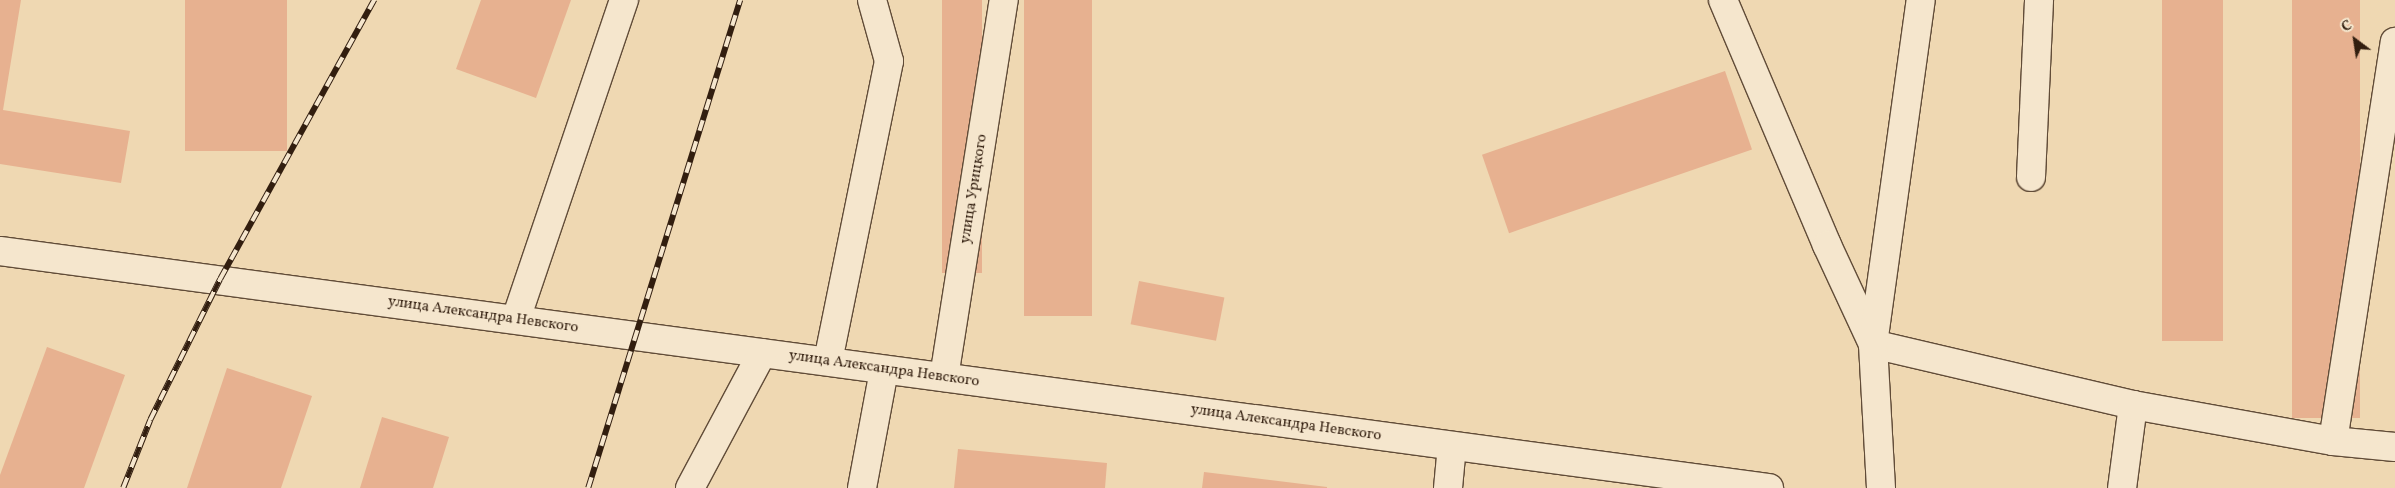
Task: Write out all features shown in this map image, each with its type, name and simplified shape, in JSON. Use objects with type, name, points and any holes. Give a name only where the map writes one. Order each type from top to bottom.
[{"type":"street","points":[[516,319],[624,0]]},
{"type":"street","points":[[828,361],[889,60],[872,0]]},
{"type":"street","name":"улица Урицкого","points":[[944,378],[1004,0]]},
{"type":"street","points":[[1724,0],[1826,245],[1873,344]]},
{"type":"street","points":[[1881,488],[1873,344],[1921,0]]},
{"type":"street","points":[[2031,177],[2039,0]]},
{"type":"street","points":[[2333,441],[2395,42]]},
{"type":"street","name":"улица Александра Невского","points":[[0,251],[1769,488]]},
{"type":"street","points":[[1873,344],[2133,405],[2333,441],[2395,447]]},
{"type":"street","points":[[690,488],[762,353]]},
{"type":"street","points":[[862,488],[884,370]]},
{"type":"street","points":[[2122,488],[2133,405]]},
{"type":"street","points":[[1448,488],[1452,446]]},
{"type":"building","points":[[0,0],[21,0],[3,110],[130,131],[121,183],[0,164]]},
{"type":"building","points":[[185,0],[287,0],[287,151],[185,151]]},
{"type":"building","points":[[481,0],[571,0],[536,98],[456,69]]},
{"type":"building","points":[[942,0],[982,0],[982,273],[942,273]]},
{"type":"building","points":[[1024,0],[1092,0],[1092,316],[1024,316]]},
{"type":"building","points":[[2162,0],[2223,0],[2223,341],[2162,341]]},
{"type":"building","points":[[2292,0],[2360,0],[2360,418],[2292,418]]},
{"type":"building","points":[[1725,71],[1752,149],[1509,233],[1482,155]]},
{"type":"building","points":[[1139,281],[1224,298],[1216,341],[1131,324]]},
{"type":"building","points":[[47,347],[125,375],[84,488],[0,488],[0,475]]},
{"type":"building","points":[[227,368],[312,396],[281,488],[187,488]]},
{"type":"building","points":[[382,417],[449,437],[433,488],[360,488]]},
{"type":"building","points":[[958,449],[1107,463],[1105,488],[954,488]]},
{"type":"building","points":[[1204,472],[1327,487],[1327,488],[1202,488]]},
{"type":"railway","points":[[123,488],[150,420],[220,279],[374,0]]},
{"type":"railway","points":[[588,488],[740,0]]}]
